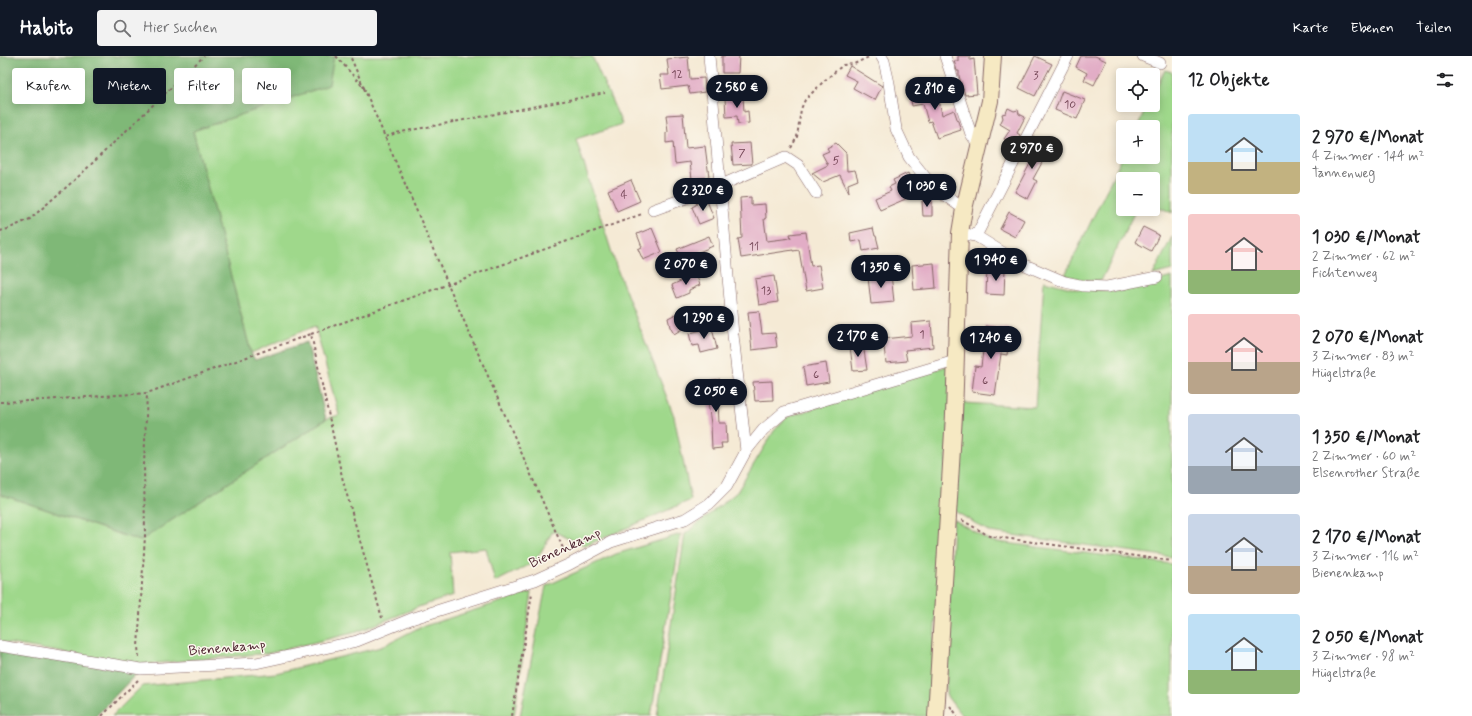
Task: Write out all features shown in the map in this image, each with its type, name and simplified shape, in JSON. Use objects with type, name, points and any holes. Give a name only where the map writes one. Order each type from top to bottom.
[{"type":"street","points":[[709,56],[719,186],[746,451]]},
{"type":"street","points":[[881,56],[884,61],[889,83],[896,129],[909,158],[933,187],[964,209]]},
{"type":"street","points":[[945,56],[971,134],[980,147]]},
{"type":"street","points":[[936,716],[954,415],[960,233],[964,209],[990,101],[993,56]]},
{"type":"street","points":[[976,236],[1068,56]]},
{"type":"street","points":[[1143,56],[1160,63]]},
{"type":"street","points":[[653,210],[719,186],[786,157],[798,165],[816,193]]},
{"type":"street","points":[[960,233],[976,236],[1018,262],[1065,282],[1084,286],[1107,288],[1157,277]]},
{"type":"street","name":"Bienenkamp","points":[[0,646],[141,668],[256,663],[357,641],[411,619],[535,580],[570,564],[611,542],[685,519],[709,504],[727,486],[746,451],[763,430],[784,412],[955,361]]},
{"type":"path","points":[[0,231],[25,222],[36,214],[79,176],[204,56]]},
{"type":"path","points":[[336,56],[364,88]]},
{"type":"path","points":[[350,56],[570,564]]},
{"type":"path","points":[[786,157],[797,137],[801,109],[805,100],[843,65],[854,64],[872,56]]},
{"type":"path","points":[[386,137],[396,133],[605,93]]},
{"type":"path","points":[[0,402],[29,402],[147,393],[653,210]]},
{"type":"path","points":[[311,334],[343,481],[386,629]]},
{"type":"path","points":[[102,716],[141,676],[138,647],[145,536],[144,465],[147,393]]},
{"type":"path","points":[[948,510],[989,536],[1172,560]]},
{"type":"path","points":[[512,716],[535,580]]},
{"type":"green space","points":[[0,56],[334,56],[329,85],[291,98],[291,68],[242,68],[242,104],[273,104],[193,131],[251,353],[255,360],[307,342],[326,419],[140,541],[0,494]]},
{"type":"green space","points":[[334,56],[592,56],[622,124],[576,139],[617,269],[674,416],[691,500],[585,546],[553,531],[535,562],[495,582],[486,548],[450,552],[453,596],[421,606],[357,632],[270,653],[136,665],[0,642],[0,494],[140,541],[326,419],[339,415],[315,326],[251,353],[193,131],[272,104],[291,104],[291,98],[328,85]]},
{"type":"green space","points":[[1165,70],[1172,72],[1172,213],[1160,207],[1160,172],[1116,172],[1116,216],[1133,216],[1101,281],[1085,280],[1065,275],[1119,164],[1160,164],[1160,120],[1140,120],[1144,112],[1160,112],[1160,80]]},
{"type":"green space","points":[[1172,237],[1172,270],[1153,275]]},
{"type":"green space","points":[[1172,277],[1172,557],[990,532],[953,510],[963,403],[1035,407],[1044,281],[1075,289],[1120,291]]},
{"type":"green space","points":[[953,364],[929,716],[657,716],[685,534],[737,492],[774,431],[787,417]]},
{"type":"green space","points":[[953,519],[990,541],[1172,564],[1172,716],[962,716],[946,695]]},
{"type":"green space","points":[[681,534],[651,716],[520,716],[546,586],[616,554]]},
{"type":"green space","points":[[532,592],[514,716],[112,716],[142,686],[276,673],[381,647],[418,628]]},
{"type":"green space","points":[[0,650],[138,672],[96,716],[0,716]]},
{"type":"building","points":[[722,56],[739,56],[738,73],[722,73]]},
{"type":"building","points":[[958,56],[970,56],[970,60],[974,59],[977,94],[965,95],[959,76],[959,71],[957,71],[954,61],[958,61]]},
{"type":"building","points":[[1035,56],[1052,64],[1035,96],[1019,88]]},
{"type":"building","points":[[1081,56],[1095,56],[1106,61],[1094,85],[1084,80],[1087,73],[1076,67]]},
{"type":"building","points":[[688,57],[690,79],[704,78],[705,92],[690,94],[688,86],[662,89],[660,75],[669,75],[667,59]]},
{"type":"building","points":[[850,66],[882,86],[875,100],[853,88],[857,81],[845,75]]},
{"type":"building","points":[[936,85],[942,115],[954,110],[961,130],[937,138],[931,121],[928,122],[923,104],[912,106],[909,90]]},
{"type":"building","points":[[1062,91],[1085,100],[1077,119],[1055,110]]},
{"type":"building","points":[[743,96],[744,112],[748,111],[749,123],[738,124],[737,116],[726,117],[725,98]]},
{"type":"building","points":[[1008,108],[1014,111],[1018,110],[1019,114],[1025,117],[1017,133],[1020,135],[1015,145],[1004,139],[1010,130],[1000,124],[1003,118],[1002,114],[1006,113]]},
{"type":"building","points":[[683,114],[686,148],[705,146],[709,177],[692,179],[690,162],[675,164],[673,142],[666,143],[666,133],[668,132],[666,115]]},
{"type":"building","points":[[1032,142],[1049,150],[1033,179],[1037,181],[1028,199],[1015,192],[1032,160],[1028,158],[1030,153],[1027,151]]},
{"type":"building","points":[[750,143],[752,164],[733,165],[731,144]]},
{"type":"building","points":[[836,143],[846,153],[847,171],[855,170],[858,180],[848,184],[849,193],[840,175],[823,182],[812,173],[828,165],[822,154],[829,151],[827,148]]},
{"type":"building","points":[[908,173],[917,194],[880,210],[875,198],[891,191],[889,187],[895,184],[893,180]]},
{"type":"building","points":[[631,180],[640,201],[617,211],[608,190]]},
{"type":"building","points":[[751,197],[751,205],[765,204],[766,218],[764,219],[767,241],[791,238],[790,234],[806,232],[811,266],[819,265],[823,288],[806,291],[799,250],[741,258],[738,239],[742,238],[740,198]]},
{"type":"building","points":[[700,200],[703,202],[707,201],[714,218],[699,224],[692,207],[696,205],[697,201]]},
{"type":"building","points":[[922,201],[932,201],[932,216],[923,216]]},
{"type":"building","points":[[1009,212],[1024,220],[1015,237],[1000,229]]},
{"type":"building","points":[[1143,227],[1159,235],[1151,251],[1135,242]]},
{"type":"building","points":[[652,228],[662,252],[643,260],[638,249],[642,247],[637,234]]},
{"type":"building","points":[[873,228],[879,248],[863,251],[861,240],[851,242],[850,233]]},
{"type":"building","points":[[709,236],[713,246],[699,252],[704,265],[687,272],[677,249]]},
{"type":"building","points":[[934,263],[936,288],[914,290],[912,265]]},
{"type":"building","points":[[987,269],[1005,269],[1004,295],[986,294]]},
{"type":"building","points":[[696,274],[700,285],[689,290],[689,293],[677,298],[672,285]]},
{"type":"building","points":[[891,274],[894,302],[871,304],[868,277]]},
{"type":"building","points":[[774,276],[778,302],[759,305],[755,279]]},
{"type":"building","points":[[759,311],[762,334],[775,333],[777,347],[752,350],[748,312]]},
{"type":"building","points":[[680,312],[687,326],[674,334],[670,327],[668,318]]},
{"type":"building","points":[[931,321],[933,347],[905,350],[907,361],[886,363],[883,339],[912,336],[911,323]]},
{"type":"building","points":[[986,326],[1010,329],[1007,355],[1001,354],[995,395],[972,392],[975,366],[981,367]]},
{"type":"building","points":[[712,328],[717,349],[701,353],[699,345],[692,346],[689,333]]},
{"type":"building","points":[[863,344],[867,370],[853,371],[850,346]]},
{"type":"building","points":[[826,363],[829,382],[806,386],[803,367]]},
{"type":"building","points":[[720,379],[721,390],[724,390],[725,401],[718,402],[719,423],[726,423],[727,443],[721,443],[722,448],[712,449],[711,424],[705,381]]},
{"type":"building","points":[[772,381],[773,400],[755,401],[753,382]]}]
